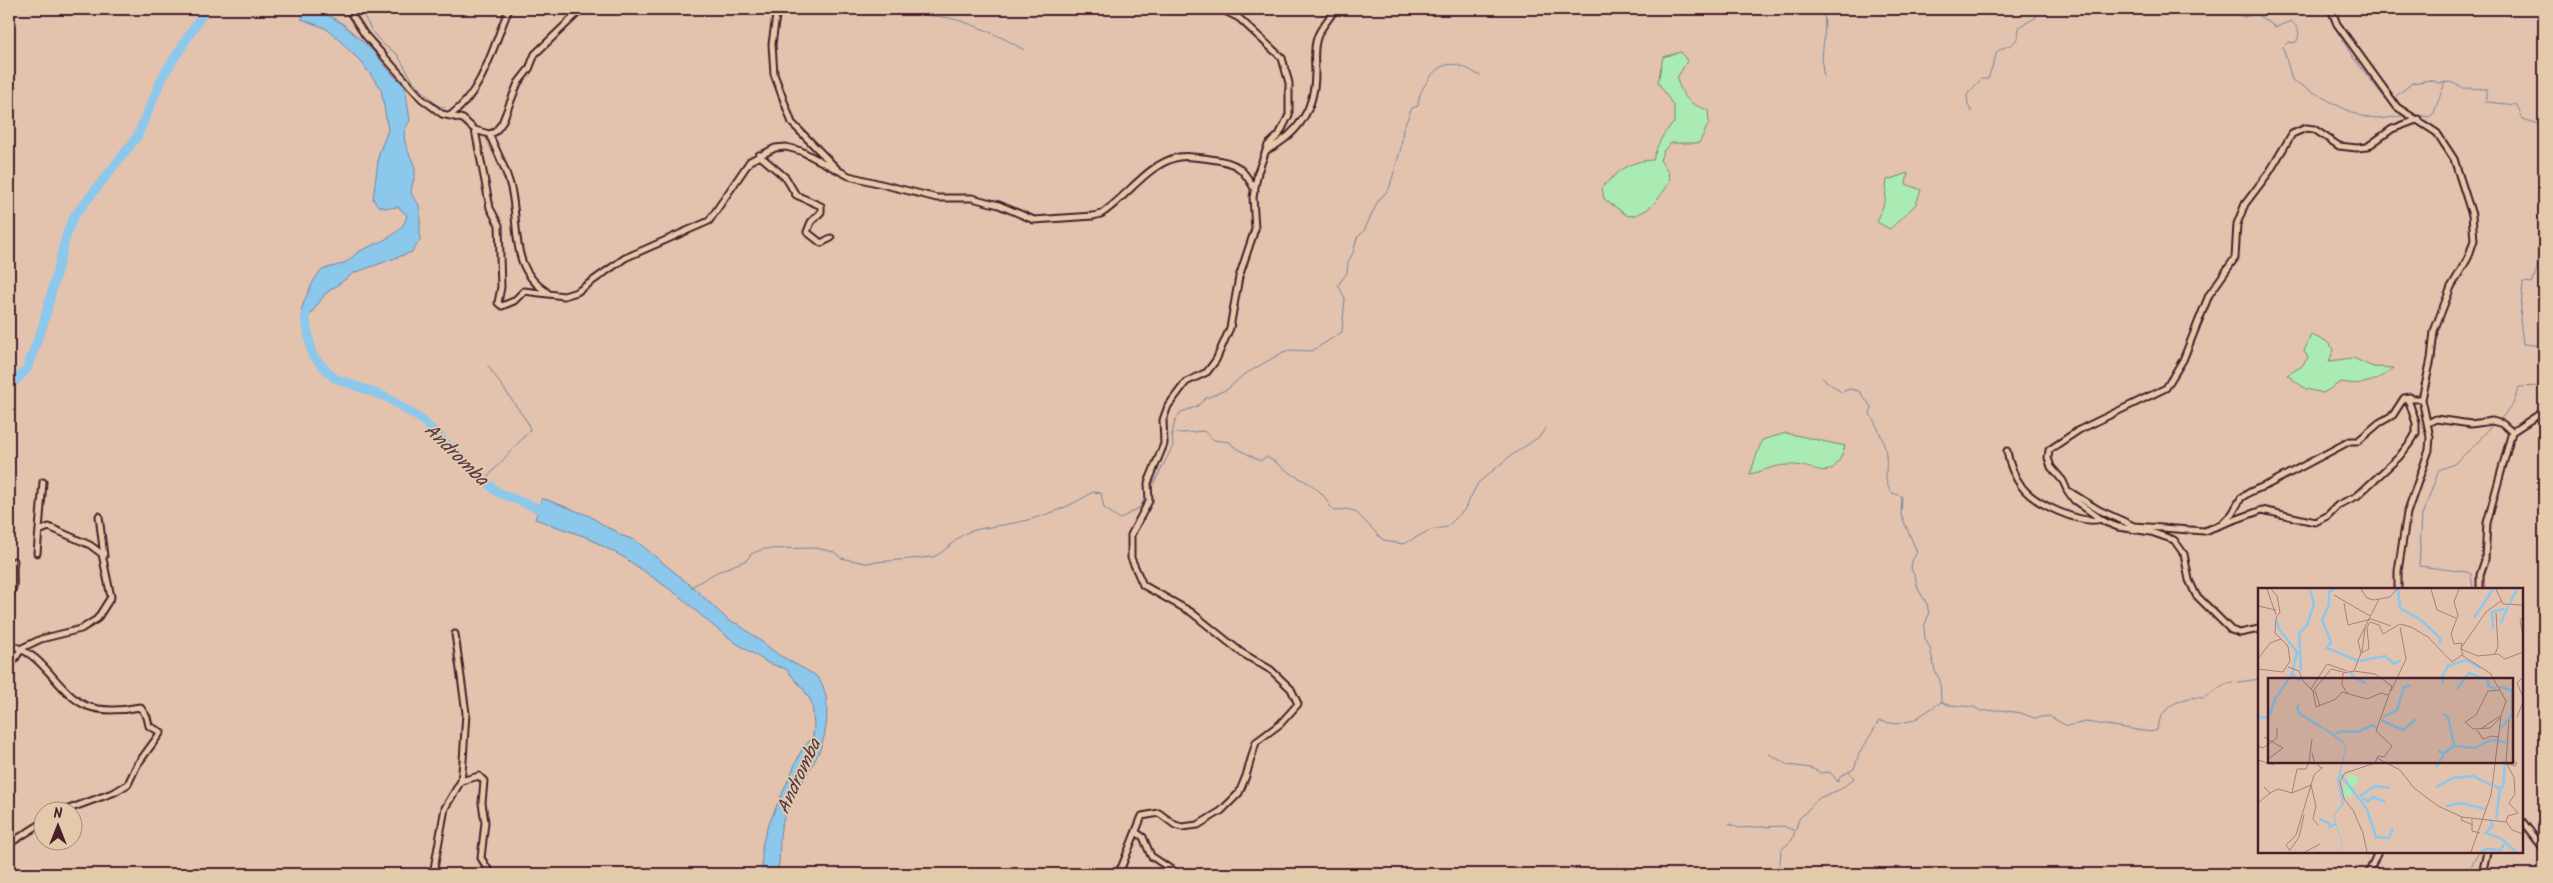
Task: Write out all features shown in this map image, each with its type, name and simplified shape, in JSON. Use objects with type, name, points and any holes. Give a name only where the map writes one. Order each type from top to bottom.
[{"type":"street","points":[[348,9],[365,35],[422,99],[442,114],[452,114],[463,119],[475,130],[488,134],[495,132],[502,123],[518,83],[529,69],[536,54],[582,9]]},
{"type":"street","points":[[452,114],[464,105],[475,90],[509,9]]},
{"type":"street","points":[[777,9],[772,44],[774,74],[792,123],[838,170]]},
{"type":"street","points":[[1117,874],[1137,833],[1142,816],[1151,812],[1159,813],[1182,827],[1198,824],[1221,811],[1239,793],[1256,742],[1280,724],[1298,704],[1291,689],[1271,670],[1242,653],[1190,612],[1143,585],[1136,573],[1130,546],[1131,535],[1136,522],[1149,501],[1148,483],[1164,444],[1163,420],[1168,406],[1186,382],[1207,372],[1216,360],[1230,328],[1239,277],[1255,229],[1253,197],[1260,165],[1268,145],[1274,141],[1289,116],[1289,83],[1282,58],[1239,18],[1221,9]]},
{"type":"street","points":[[1267,150],[1285,140],[1300,126],[1307,115],[1315,85],[1314,49],[1316,39],[1335,9]]},
{"type":"street","points":[[2331,9],[2337,24],[2397,107],[2437,133],[2454,159],[2472,215],[2474,240],[2468,258],[2451,287],[2438,320],[2422,399],[2428,422],[2429,450],[2407,513],[2398,571],[2398,588]]},
{"type":"street","points":[[2258,629],[2240,633],[2231,630],[2196,595],[2188,580],[2188,568],[2184,554],[2174,540],[2151,532],[2118,527],[2101,519],[2074,500],[2067,490],[2064,481],[2051,468],[2048,458],[2049,450],[2079,430],[2166,388],[2183,360],[2209,295],[2235,258],[2237,224],[2245,204],[2270,171],[2292,134],[2306,128],[2314,129],[2339,146],[2357,148],[2367,146],[2392,129],[2418,119]]},
{"type":"street","points":[[475,130],[490,208],[499,225],[501,287],[498,303],[502,306],[507,306],[524,291],[564,296],[578,292],[625,258],[709,221],[743,169],[759,155],[775,148],[786,147],[801,151],[838,170],[937,198],[972,198],[999,205],[1034,220],[1101,214],[1165,161],[1181,156],[1218,160],[1232,164],[1244,170],[1255,190]]},
{"type":"street","points":[[488,134],[503,162],[511,188],[516,215],[518,251],[526,274],[536,285],[550,294]]},
{"type":"street","points":[[759,155],[786,178],[796,195],[820,206],[821,212],[816,215],[807,232],[821,243],[831,238]]},
{"type":"street","points":[[2219,526],[2232,514],[2241,498],[2250,492],[2277,480],[2350,441],[2358,441],[2379,423],[2393,415],[2404,398],[2422,399]]},
{"type":"street","points":[[2067,490],[2098,510],[2134,526],[2176,527],[2190,531],[2204,530],[2262,510],[2271,510],[2285,517],[2315,522],[2327,516],[2338,505],[2357,496],[2399,457],[2416,433],[2413,412],[2408,402],[2408,399],[2411,398]]},
{"type":"street","points":[[2480,588],[2480,575],[2485,560],[2487,523],[2512,432],[2544,411]]},
{"type":"street","points":[[2428,422],[2436,419],[2471,424],[2492,421],[2512,432]]},
{"type":"street","points":[[2007,451],[2012,471],[2024,489],[2029,493],[2056,510],[2088,520],[2101,519]]},
{"type":"street","points":[[37,553],[43,482]]},
{"type":"street","points":[[9,668],[22,648],[41,639],[81,629],[97,620],[111,597],[104,561],[99,516]]},
{"type":"street","points":[[39,531],[49,527],[82,542],[102,554],[104,561]]},
{"type":"street","points":[[9,596],[14,581],[11,571],[14,561]]},
{"type":"street","points":[[432,874],[445,808],[461,781],[466,713],[455,634]]},
{"type":"street","points":[[9,639],[10,644],[22,648],[36,658],[74,698],[87,706],[107,709],[140,707],[147,717],[148,726],[160,732],[137,765],[128,784],[115,792],[82,804]]},
{"type":"street","points":[[461,781],[479,776],[484,781],[482,803],[484,828],[481,858],[491,874]]},
{"type":"street","points":[[2523,822],[2544,850]]},
{"type":"street","points":[[9,844],[32,829]]},
{"type":"street","points":[[1137,833],[1143,837],[1151,856],[1178,874]]},
{"type":"street","points":[[2368,874],[2378,853]]},
{"type":"street","points":[[2482,874],[2487,853]]},
{"type":"street","points":[[1167,874],[1172,871]]},
{"type":"green space","points":[[1681,52],[1687,61],[1677,78],[1681,91],[1691,103],[1708,110],[1709,123],[1699,143],[1671,143],[1664,150],[1660,160],[1668,172],[1670,181],[1662,194],[1648,209],[1628,216],[1604,199],[1602,187],[1625,168],[1637,162],[1653,160],[1660,140],[1674,123],[1674,107],[1658,82],[1663,57]]},
{"type":"green space","points":[[1908,173],[1906,184],[1921,190],[1916,204],[1890,229],[1877,222],[1885,201],[1887,180]]},
{"type":"green space","points":[[2311,335],[2326,341],[2334,349],[2329,361],[2353,358],[2373,367],[2394,368],[2381,377],[2369,382],[2341,382],[2323,393],[2306,389],[2287,375],[2302,366],[2308,358],[2304,351]]},
{"type":"green space","points":[[1786,433],[1845,446],[1840,459],[1829,470],[1798,465],[1783,465],[1750,474],[1762,440]]},
{"type":"water","points":[[309,9],[318,9],[343,24],[372,50],[405,86],[410,121],[404,133],[404,139],[415,169],[411,193],[419,205],[420,212],[420,240],[412,252],[354,273],[325,294],[310,315],[301,311],[308,291],[319,273],[324,269],[346,262],[360,251],[395,234],[407,215],[398,207],[381,207],[373,199],[379,153],[388,130],[381,89],[362,63],[333,34],[325,28],[301,19]]},
{"type":"water","points":[[542,498],[590,516],[620,535],[635,540],[694,588],[729,621],[738,624],[779,655],[815,675],[821,683],[827,701],[826,728],[817,756],[789,806],[783,821],[780,834],[777,874],[762,874],[762,846],[767,828],[801,751],[813,736],[812,703],[804,690],[786,669],[768,663],[736,643],[678,595],[625,558],[586,537],[535,519]]},
{"type":"waterway","points":[[9,387],[27,369],[43,325],[67,233],[73,218],[137,137],[163,76],[200,18],[208,9]]},
{"type":"waterway","points":[[360,9],[373,33],[384,45],[397,54],[413,81],[437,105],[445,108]]},
{"type":"waterway","points":[[916,9],[926,14],[958,20],[978,27],[1024,50]]},
{"type":"waterway","points":[[1823,9],[1825,17],[1822,60],[1824,77]]},
{"type":"waterway","points":[[1972,112],[1968,105],[1967,95],[1981,79],[1988,79],[1997,52],[2014,42],[2017,39],[2019,27],[2035,18],[2040,9]]},
{"type":"waterway","points":[[2224,9],[2244,17],[2256,14],[2276,27],[2291,21],[2293,23],[2299,34],[2297,40],[2295,43],[2288,42],[2283,47],[2292,80],[2357,114],[2376,119],[2403,116]]},
{"type":"waterway","points":[[2325,9],[2352,56],[2387,101]]},
{"type":"waterway","points":[[1172,434],[1175,421],[1181,412],[1196,407],[1206,398],[1228,389],[1242,376],[1283,352],[1291,350],[1312,351],[1342,332],[1345,298],[1338,285],[1347,273],[1348,262],[1353,253],[1357,238],[1364,231],[1378,201],[1389,189],[1401,148],[1403,129],[1412,108],[1418,106],[1421,93],[1433,74],[1445,65],[1458,65],[1480,76]]},
{"type":"waterway","points":[[2394,98],[2412,83],[2430,80],[2439,83],[2451,82],[2463,88],[2486,89],[2486,102],[2517,105],[2523,119],[2542,125],[2537,269],[2532,283],[2523,282],[2520,319],[2523,344],[2544,346]]},
{"type":"waterway","points":[[2412,114],[2429,117],[2434,113],[2445,82]]},
{"type":"waterway","name":"Andromba","points":[[310,303],[305,315],[312,355],[334,378],[386,397],[422,420],[497,492],[549,513]]},
{"type":"waterway","points":[[2500,420],[2513,404],[2519,387],[2539,386],[2544,352]]},
{"type":"waterway","points":[[485,480],[530,430],[528,423],[488,366]]},
{"type":"waterway","points":[[1822,378],[1841,392],[1850,389],[1859,391],[1872,408],[1870,414],[1884,444],[1887,483],[1892,493],[1902,496],[1901,515],[1917,552],[1912,561],[1911,569],[1918,589],[1927,604],[1929,614],[1924,627],[1925,639],[1930,648],[1935,671],[1940,680],[1941,701]]},
{"type":"waterway","points":[[2473,588],[2471,574],[2467,572],[2419,566],[2422,515],[2439,470],[2454,464],[2476,444],[2494,423]]},
{"type":"waterway","points":[[1150,491],[1173,446],[1172,434],[1204,431],[1214,440],[1230,442],[1233,446],[1260,461],[1266,457],[1270,459],[1314,487],[1323,495],[1335,511],[1346,509],[1355,511],[1382,539],[1404,544],[1430,530],[1447,527],[1464,510],[1478,483],[1509,457],[1539,437],[1546,428]]},
{"type":"waterway","points":[[691,587],[717,572],[747,560],[751,554],[763,549],[816,548],[834,552],[841,558],[865,563],[933,557],[966,533],[1045,515],[1093,492],[1101,493],[1104,508],[1120,519],[1140,507],[1147,494]]},
{"type":"waterway","points":[[1769,754],[1788,765],[1811,768],[1821,773],[1830,772],[1838,782],[1840,776],[1854,769],[1859,754],[1879,721],[1896,724],[1914,720],[1941,702],[1949,705],[1974,707],[1981,711],[2000,710],[2021,713],[2034,718],[2049,716],[2067,726],[2086,722],[2151,732],[2157,730],[2162,715],[2173,704],[2187,698],[2203,698],[2225,684],[2258,679]]},
{"type":"waterway","points":[[1779,874],[1781,850],[1792,840],[1799,819],[1819,798],[1841,789],[1854,778],[1850,773]]},
{"type":"waterway","points":[[1729,824],[1739,828],[1783,826],[1793,830]]},
{"type":"waterway","points":[[2467,874],[2478,853]]}]
